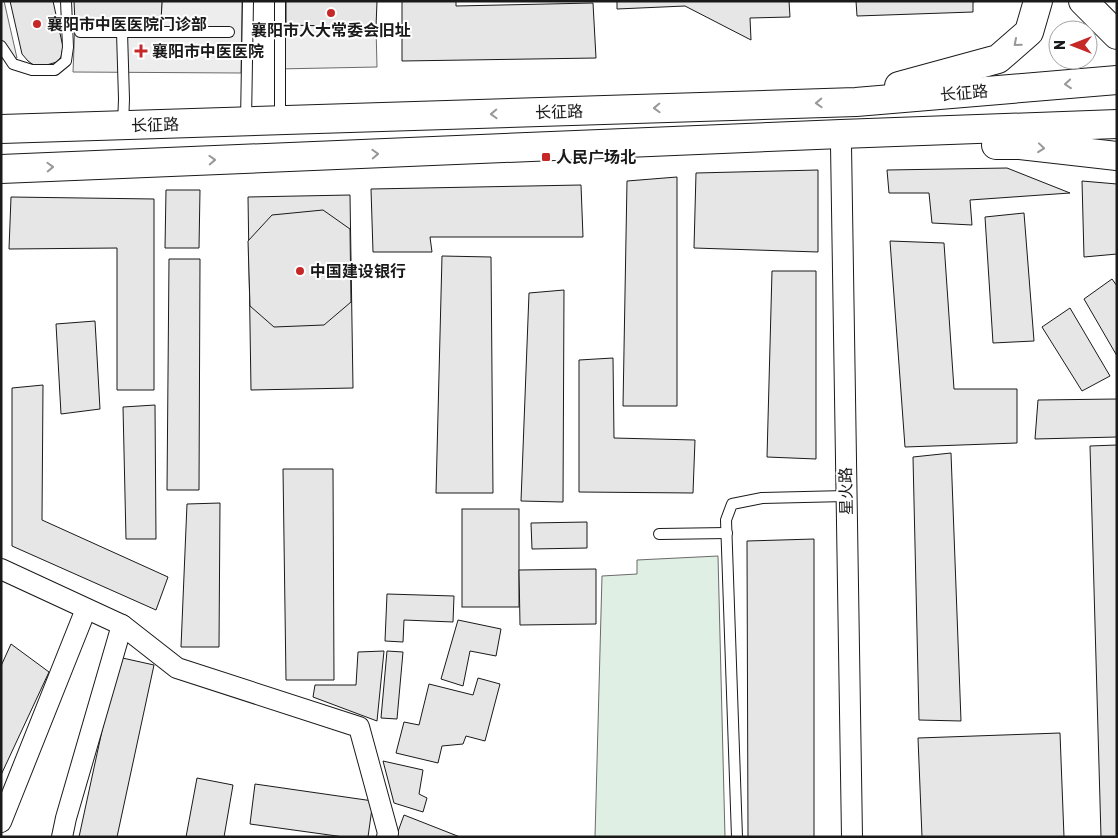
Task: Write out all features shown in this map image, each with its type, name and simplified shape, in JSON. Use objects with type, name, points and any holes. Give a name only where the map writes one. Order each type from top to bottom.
[{"type":"main road","points":[[856,102],[886,89],[998,59],[1029,32],[1038,1]]},
{"type":"main road","points":[[1083,1],[1117,35]]},
{"type":"main road","name":"长征路","points":[[1,130],[856,102],[1117,80]]},
{"type":"main road","name":"长征路","points":[[1,169],[1117,124]]},
{"type":"main road","points":[[730,139],[769,147],[927,142],[1020,145],[1117,156]]},
{"type":"street","name":"星火路","points":[[841,145],[852,837]]},
{"type":"street","points":[[1,569],[122,625],[177,668],[359,727],[388,833],[387,837]]},
{"type":"street","points":[[1,822],[86,609]]},
{"type":"street","points":[[62,837],[122,625]]},
{"type":"lane","points":[[1,46],[13,64],[32,70],[55,70],[66,61],[68,47],[66,1]]},
{"type":"lane","points":[[246,122],[248,1]]},
{"type":"lane","points":[[280,1],[280,121]]},
{"type":"lane","points":[[80,32],[229,32]]},
{"type":"lane","points":[[122,32],[123,126]]},
{"type":"lane","points":[[736,837],[726,520],[732,504],[762,498],[846,496]]},
{"type":"lane","points":[[660,534],[727,533]]},
{"type":"green space","points":[[718,556],[725,837],[595,837],[602,576],[637,574],[637,560]]},
{"type":"shaded area","points":[[1,1],[4,1],[17,58],[1,59]]},
{"type":"shaded area","points":[[162,1],[242,1],[241,73],[73,72],[75,23],[161,22]]},
{"type":"shaded area","points":[[278,26],[376,27],[377,67],[277,69]]},
{"type":"building","name":"襄阳市中医医院门诊部","points":[[10,1],[53,1],[63,47],[61,57],[57,62],[35,66],[22,54]]},
{"type":"building","points":[[74,1],[162,1],[161,22],[75,23]]},
{"type":"building","name":"襄阳市人大常委会旧址","points":[[286,1],[377,1],[376,27],[286,25]]},
{"type":"building","points":[[402,1],[456,1],[456,6],[593,3],[596,58],[402,61]]},
{"type":"building","points":[[617,1],[789,1],[790,17],[750,18],[751,40],[685,6],[617,9]]},
{"type":"building","points":[[856,1],[978,1],[973,2],[973,12],[857,16]]},
{"type":"building","points":[[1007,168],[1070,193],[970,200],[972,225],[932,223],[929,193],[889,193],[887,170]]},
{"type":"building","points":[[818,170],[818,252],[694,248],[696,173]]},
{"type":"building","points":[[677,177],[677,406],[623,406],[627,181]]},
{"type":"building","points":[[1082,181],[1117,184],[1117,254],[1084,257]]},
{"type":"building","points":[[581,185],[583,237],[430,237],[432,252],[373,252],[371,189]]},
{"type":"building","points":[[166,190],[200,190],[199,248],[165,248]]},
{"type":"building","name":"中国建设银行","points":[[350,195],[353,388],[251,390],[248,197]]},
{"type":"building","points":[[11,197],[154,199],[154,390],[117,390],[117,248],[9,249]]},
{"type":"building","points":[[323,210],[350,229],[351,302],[324,325],[274,327],[250,306],[248,241],[272,215]]},
{"type":"building","points":[[1024,213],[1034,341],[993,343],[985,217]]},
{"type":"building","points":[[890,241],[944,243],[954,389],[1017,389],[1017,443],[905,447]]},
{"type":"building","points":[[442,256],[491,257],[493,493],[436,493]]},
{"type":"building","points":[[169,259],[200,259],[199,490],[167,490]]},
{"type":"building","points":[[772,271],[816,271],[816,459],[767,457]]},
{"type":"building","points":[[1112,279],[1117,286],[1117,356],[1084,299]]},
{"type":"building","points":[[564,290],[563,502],[521,501],[529,293]]},
{"type":"building","points":[[1070,308],[1110,376],[1082,391],[1042,327]]},
{"type":"building","points":[[95,321],[100,409],[61,414],[56,324]]},
{"type":"building","points":[[613,358],[614,438],[695,440],[693,493],[579,492],[579,360]]},
{"type":"building","points":[[43,385],[42,520],[168,577],[156,610],[12,546],[12,388]]},
{"type":"building","points":[[1117,399],[1117,437],[1035,439],[1038,400]]},
{"type":"building","points":[[155,405],[156,539],[126,539],[123,407]]},
{"type":"building","points":[[1117,445],[1117,837],[1101,837],[1090,446]]},
{"type":"building","points":[[951,453],[961,721],[919,720],[913,457]]},
{"type":"building","points":[[283,469],[333,469],[334,680],[286,680]]},
{"type":"building","points":[[220,503],[219,647],[181,647],[187,504]]},
{"type":"building","points":[[462,509],[519,509],[519,607],[462,607]]},
{"type":"building","points":[[587,522],[587,548],[532,549],[531,523]]},
{"type":"building","points":[[814,539],[814,837],[748,837],[747,541]]},
{"type":"building","points":[[596,569],[596,624],[520,625],[519,570]]},
{"type":"building","points":[[387,594],[454,596],[453,622],[404,620],[403,642],[385,641]]},
{"type":"building","points":[[458,620],[501,629],[496,656],[470,651],[463,686],[441,679]]},
{"type":"building","points":[[11,644],[49,672],[1,775],[1,666]]},
{"type":"building","points":[[384,651],[377,721],[313,697],[315,685],[356,685],[358,652]]},
{"type":"building","points":[[387,651],[403,652],[397,719],[381,718]]},
{"type":"building","points":[[118,657],[154,665],[117,837],[79,837]]},
{"type":"building","points":[[478,678],[500,684],[485,741],[466,736],[463,744],[442,746],[438,763],[396,753],[404,722],[419,725],[429,684],[473,695]]},
{"type":"building","points":[[1060,733],[1064,837],[922,837],[918,738]]},
{"type":"building","points":[[383,761],[423,770],[419,794],[427,798],[423,812],[394,803]]},
{"type":"building","points":[[197,778],[233,785],[224,837],[186,837]]},
{"type":"building","points":[[255,784],[373,801],[368,837],[344,837],[250,824]]},
{"type":"building","points":[[404,815],[460,837],[396,837]]},
{"type":"place","name":"襄阳市人大常委会旧址","points":[[331,13]]},
{"type":"place","name":"襄阳市中医医院门诊部","points":[[37,24]]},
{"type":"place","name":"襄阳市中医医院","points":[[141,51]]},
{"type":"place","name":"人民广场北","points":[[546,157]]},
{"type":"place","name":"中国建设银行","points":[[300,271]]}]
